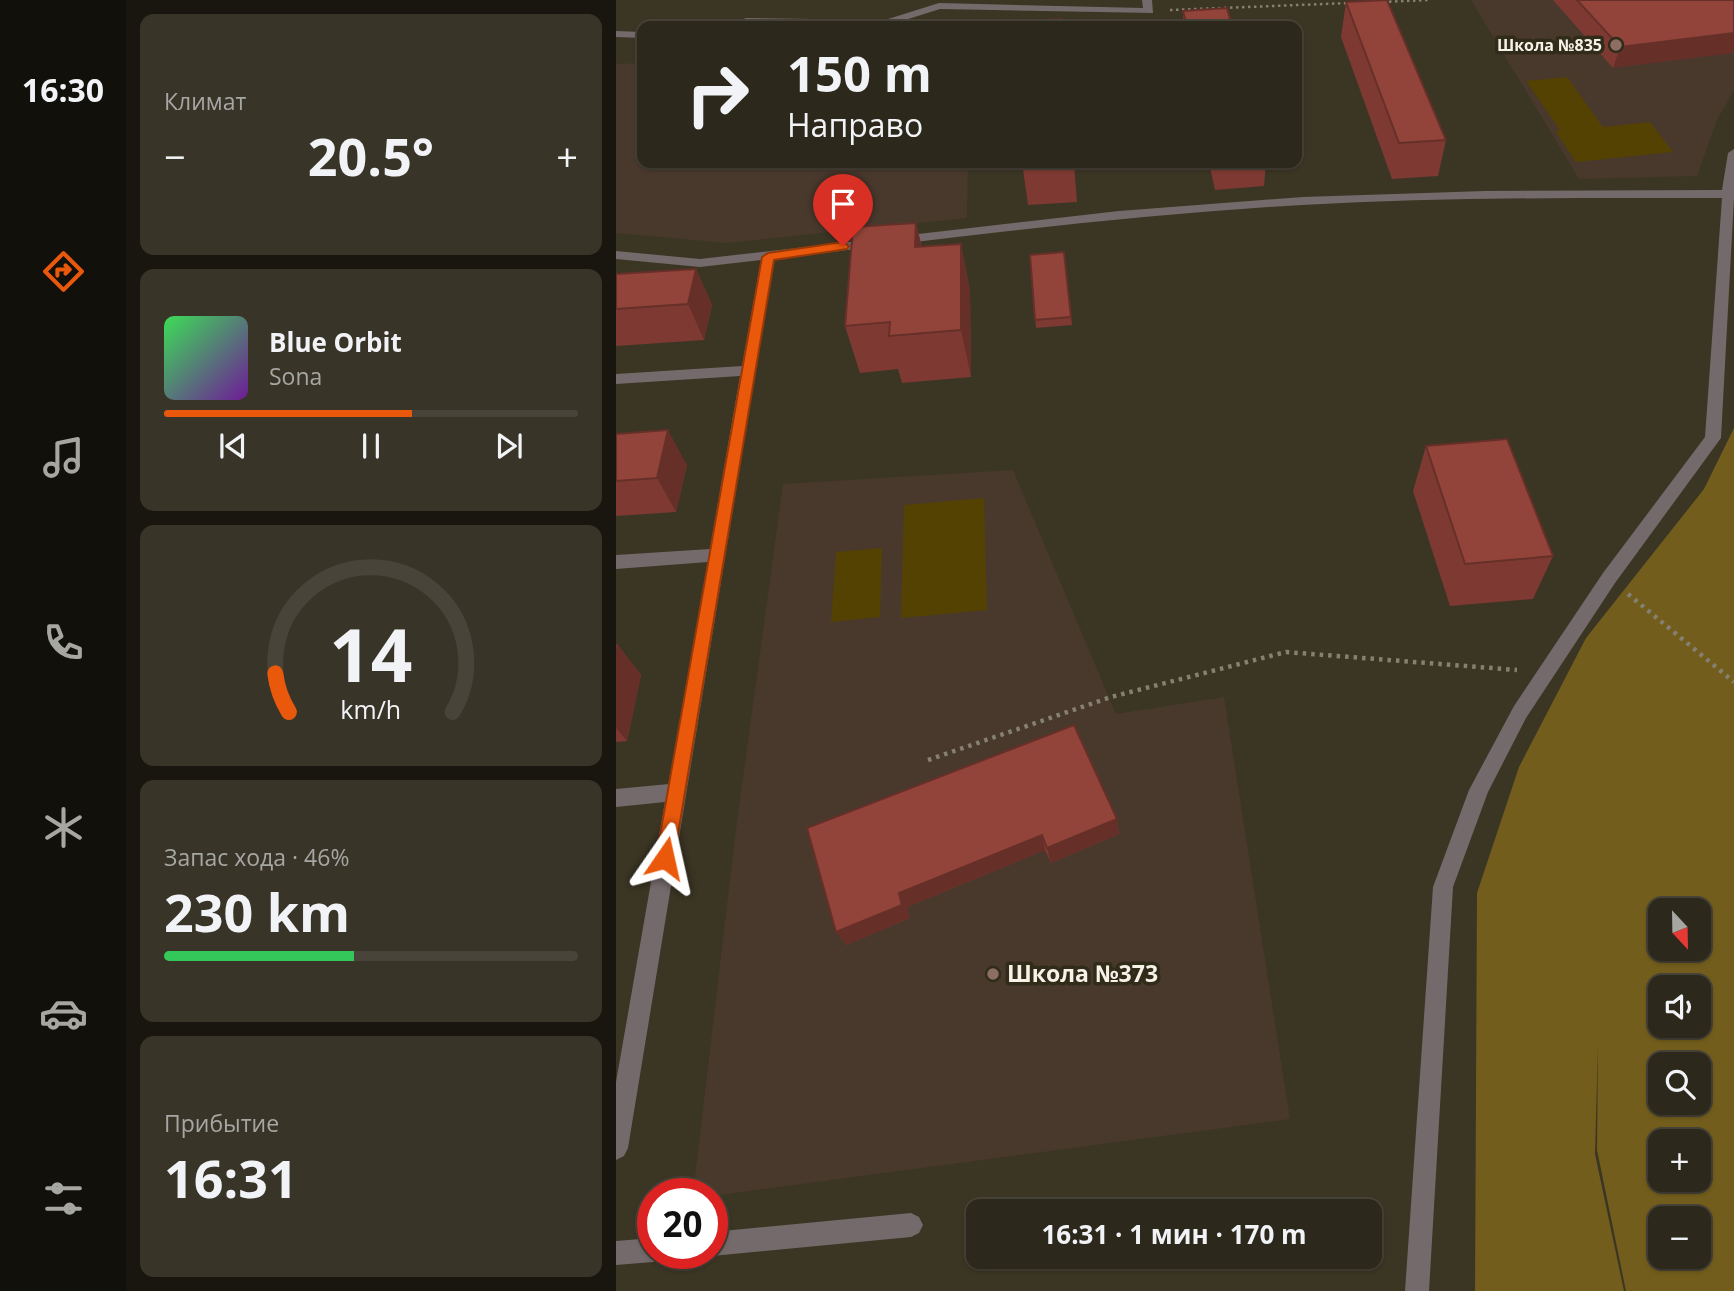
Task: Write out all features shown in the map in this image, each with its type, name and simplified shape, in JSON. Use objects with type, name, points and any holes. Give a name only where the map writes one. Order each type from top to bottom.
[{"type":"street","points":[[891,21],[939,3],[1148,6]]},
{"type":"street","points":[[616,34],[637,35]]},
{"type":"street","points":[[1417,1291],[1443,887],[1479,790],[1520,712],[1609,578],[1713,438],[1728,194],[1734,153]]},
{"type":"street","points":[[616,255],[700,263],[1119,215],[1303,201],[1485,195],[1728,194]]},
{"type":"street","points":[[616,1148],[768,257]]},
{"type":"street","points":[[616,379],[749,371]]},
{"type":"street","points":[[616,562],[717,555]]},
{"type":"street","points":[[616,798],[677,792]]},
{"type":"street","points":[[728,1242],[911,1225]]},
{"type":"street","points":[[616,1253],[637,1251]]},
{"type":"path","points":[[1371,2],[1428,0]]},
{"type":"path","points":[[1148,6],[1357,3]]},
{"type":"path","points":[[1609,578],[1734,682]]},
{"type":"path","points":[[928,760],[1111,697],[1286,652],[1546,673]]},
{"type":"shaded area","name":"Школа №835","points":[[1471,0],[1734,0],[1734,90],[1717,120],[1697,176],[1579,179]]},
{"type":"shaded area","points":[[637,63],[637,168],[968,168],[967,218],[726,243],[616,233],[616,64]]},
{"type":"shaded area","points":[[1567,77],[1603,127],[1650,122],[1673,152],[1576,162],[1556,132],[1560,130],[1526,81]]},
{"type":"shaded area","points":[[1734,428],[1734,1291],[1626,1291],[1597,1150],[1598,1044],[1595,1154],[1624,1291],[1475,1291],[1477,893],[1519,767],[1586,638],[1704,489]]},
{"type":"shaded area","name":"Школа №373","points":[[1013,470],[1116,714],[1224,697],[1290,1119],[728,1194],[728,1178],[695,1178],[736,829],[783,484]]},
{"type":"shaded area","points":[[984,498],[987,610],[901,618],[904,505]]},
{"type":"shaded area","points":[[882,548],[880,617],[831,622],[836,552]]},
{"type":"building","points":[[1387,0],[1446,140],[1399,143],[1346,2]]},
{"type":"building","points":[[1577,0],[1734,0],[1734,33],[1620,47]]},
{"type":"building","points":[[1227,8],[1231,21],[1186,21],[1183,11]]},
{"type":"building","points":[[1061,19],[1061,21],[1017,21]]},
{"type":"building","points":[[916,223],[915,247],[961,244],[961,330],[889,336],[890,322],[845,326],[853,227]]},
{"type":"building","points":[[1064,252],[1071,317],[1035,320],[1030,255]]},
{"type":"building","points":[[696,269],[688,304],[616,309],[616,274]]},
{"type":"building","points":[[668,430],[657,478],[616,481],[616,434]]},
{"type":"building","points":[[1507,439],[1553,556],[1465,564],[1426,446]]},
{"type":"building","points":[[1074,725],[1117,819],[1047,848],[1042,835],[899,893],[902,905],[836,932],[807,828]]},
{"type":"place","name":"Школа №835","points":[[1616,45]]},
{"type":"place","name":"Школа №373","points":[[993,974]]},
{"type":"route","points":[[665,858],[768,257],[843,246]]}]
